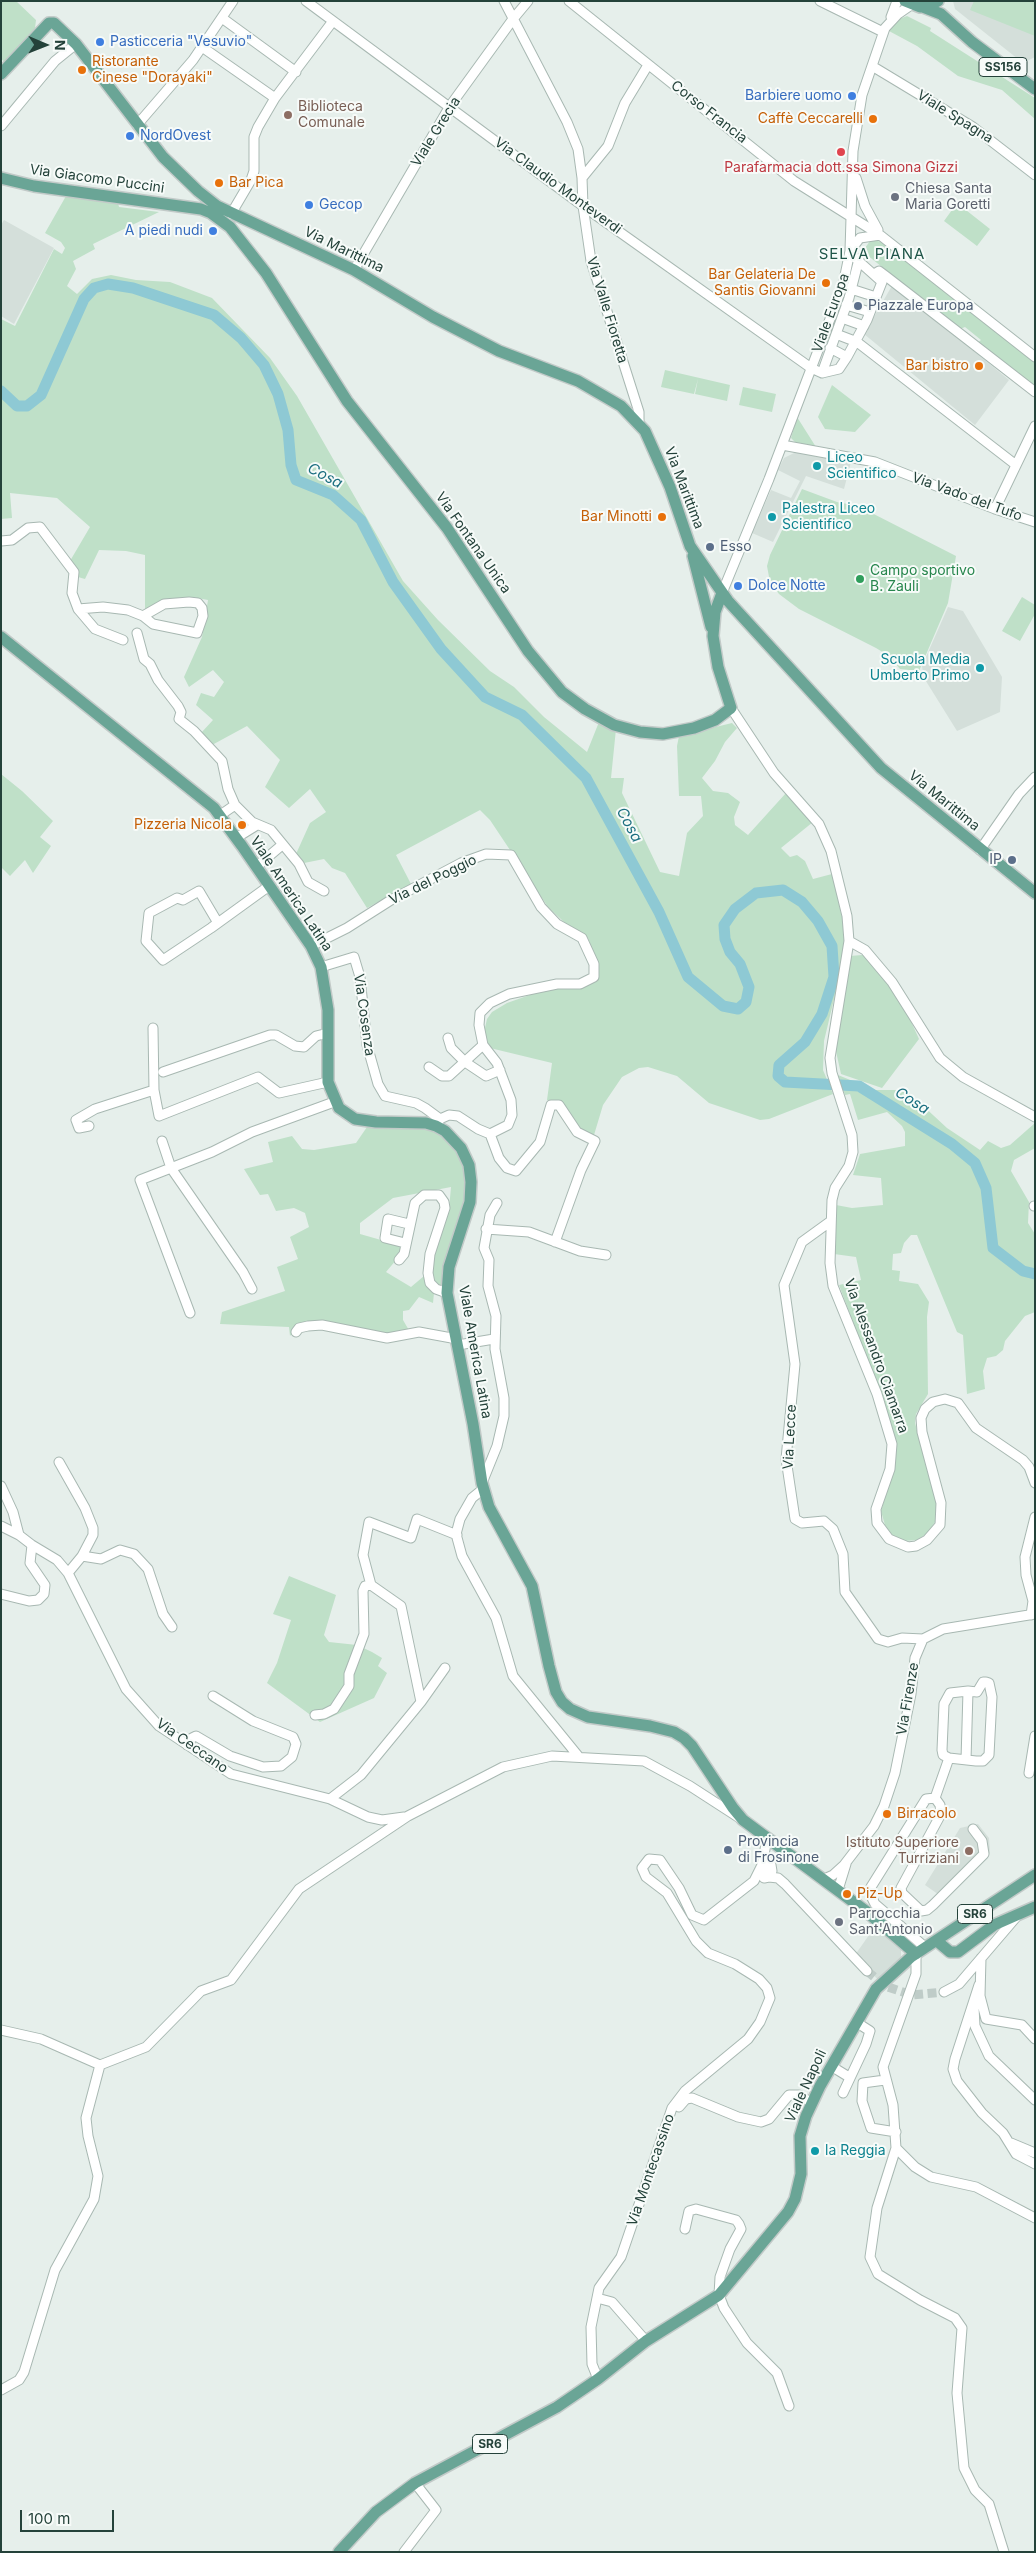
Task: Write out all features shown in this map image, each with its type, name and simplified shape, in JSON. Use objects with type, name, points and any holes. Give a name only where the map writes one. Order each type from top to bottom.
[{"type":"main road","points":[[913,5],[938,1]]},
{"type":"main road","name":"SS156","points":[[943,1],[951,22]]},
{"type":"main road","name":"SS156","points":[[913,5],[934,10],[951,22],[972,42],[1035,89]]},
{"type":"main road","name":"Via Marittima","points":[[1,74],[52,22],[76,44],[163,157],[198,191],[227,211],[354,270],[433,317],[499,351],[578,381],[621,406],[645,431],[670,487],[690,546],[722,593],[880,768],[980,850],[1035,892]]},
{"type":"main road","name":"Via Giacomo Puccini","points":[[1,178],[34,186],[191,207],[211,213],[239,237]]},
{"type":"main road","points":[[191,207],[199,202],[198,191]]},
{"type":"main road","points":[[239,237],[242,225],[249,222]]},
{"type":"main road","name":"Via Fontana Unica","points":[[239,237],[266,273],[347,401],[447,528],[524,645],[562,692],[585,709],[614,725],[640,732],[663,734],[694,728],[715,720],[731,708]]},
{"type":"main road","points":[[690,546],[713,636]]},
{"type":"main road","name":"Via Alessandro Ciamarra","points":[[722,593],[715,612],[713,636],[718,667],[731,708]]},
{"type":"main road","name":"Viale America Latina","points":[[1,637],[197,795],[219,816],[236,838],[311,946],[321,967],[326,987],[328,1082],[334,1102]]},
{"type":"main road","points":[[334,1102],[345,1114],[355,1119],[376,1122],[438,1123]]},
{"type":"main road","name":"Viale America Latina","points":[[438,1123],[461,1148],[468,1165],[471,1182],[470,1202],[449,1267],[447,1293],[482,1486],[497,1521],[532,1586],[556,1692],[562,1702],[570,1709],[588,1717],[650,1726],[674,1732],[684,1738],[692,1746],[743,1820],[921,1951]]},
{"type":"main road","name":"SR6","points":[[921,1951],[1002,1895],[1035,1875]]},
{"type":"main road","points":[[937,1941],[950,1952],[958,1952],[994,1925],[1019,1912],[1035,1907]]},
{"type":"main road","name":"Viale Napoli","points":[[646,2341],[719,2295],[788,2212],[795,2199],[801,2174],[800,2136],[812,2103],[856,2022],[882,1982],[921,1951]]},
{"type":"main road","name":"SR6","points":[[339,2552],[376,2512],[416,2483],[557,2407],[598,2380],[646,2341]]},
{"type":"street","points":[[137,125],[202,47],[234,1]]},
{"type":"street","name":"Via Claudio Monteverdi","points":[[306,1],[450,106],[582,206],[811,368],[822,373]]},
{"type":"street","name":"Via Valle Fioretta","points":[[504,1],[567,122],[578,149],[582,178],[582,206],[595,277],[639,412],[639,424]]},
{"type":"street","name":"Viale Grecia","points":[[354,270],[450,106],[528,1]]},
{"type":"street","name":"Corso Francia","points":[[569,1],[794,180],[880,235]]},
{"type":"street","points":[[820,1],[883,32]]},
{"type":"street","points":[[889,22],[897,1]]},
{"type":"street","points":[[889,22],[913,5]]},
{"type":"street","points":[[222,18],[296,72]]},
{"type":"street","points":[[227,211],[251,180],[254,171],[254,137],[275,98],[333,21]]},
{"type":"street","name":"Viale Europa","points":[[722,593],[782,445],[843,285],[850,252],[853,216],[853,168],[858,113],[883,32],[889,22]]},
{"type":"street","points":[[1,126],[55,61],[76,44]]},
{"type":"street","points":[[202,47],[275,98]]},
{"type":"street","points":[[582,178],[608,146],[624,103],[648,65]]},
{"type":"street","name":"Viale Spagna","points":[[872,66],[973,127],[1035,175]]},
{"type":"street","points":[[853,168],[865,206],[880,235],[1035,357]]},
{"type":"street","points":[[822,373],[839,368],[857,342],[882,282],[850,252],[860,238],[880,235]]},
{"type":"street","points":[[822,373],[842,318],[858,259]]},
{"type":"street","points":[[874,274],[879,271],[1035,392]]},
{"type":"street","points":[[851,289],[876,297]]},
{"type":"street","points":[[846,304],[870,312]]},
{"type":"street","points":[[842,318],[864,326]]},
{"type":"street","points":[[836,334],[857,342],[1016,465]]},
{"type":"street","points":[[830,348],[847,357]]},
{"type":"street","points":[[995,509],[1035,426]]},
{"type":"street","name":"Via Vado del Tufo","points":[[782,445],[876,462],[995,509],[1035,522]]},
{"type":"street","points":[[1,541],[12,540],[28,528],[40,527],[74,572],[72,593],[78,609],[95,629],[123,640]]},
{"type":"street","points":[[78,609],[115,608],[143,616],[152,624],[197,632],[203,616],[202,608],[198,602],[164,604],[143,616]]},
{"type":"street","points":[[137,633],[144,659],[150,664],[158,680],[178,706],[180,712],[179,720],[198,735],[222,761],[228,789],[235,805],[257,825],[271,830],[298,864],[308,882],[324,890]]},
{"type":"street","name":"Via Alessandro Ciamarra","points":[[731,708],[774,772],[819,824],[831,851],[840,884],[849,941],[830,1058],[832,1073],[852,1135],[853,1152],[849,1166],[834,1192],[830,1220],[830,1263],[833,1286],[877,1394],[892,1444],[890,1469],[876,1509],[878,1523],[884,1534],[901,1546],[916,1546],[932,1536],[940,1525],[942,1508],[922,1432],[921,1418],[925,1409],[933,1402],[945,1399],[958,1403],[968,1414],[976,1428],[1023,1460],[1029,1467],[1035,1483]]},
{"type":"street","points":[[980,850],[1019,794],[1035,777]]},
{"type":"street","points":[[219,816],[235,805]]},
{"type":"street","points":[[236,838],[257,825]]},
{"type":"street","points":[[256,867],[282,846]]},
{"type":"street","name":"Via del Poggio","points":[[311,946],[461,863],[486,854],[511,855],[541,907],[557,924],[582,938],[594,964],[594,978],[580,984],[557,984],[535,987],[509,994],[490,1003],[483,1009],[479,1017],[483,1045],[500,1070],[511,1100],[512,1115],[504,1128],[490,1134]]},
{"type":"street","points":[[218,923],[199,892],[183,900],[177,898],[149,913],[146,941],[163,960],[218,923],[269,886]]},
{"type":"street","points":[[849,941],[865,950],[892,982],[940,1058],[963,1077],[1035,1116]]},
{"type":"street","name":"Via Cosenza","points":[[321,967],[354,957],[360,977],[367,1045],[378,1084],[385,1096],[416,1103],[438,1123]]},
{"type":"street","points":[[153,1028],[154,1090],[159,1116],[258,1077],[279,1093],[328,1082]]},
{"type":"street","points":[[163,1072],[270,1035],[276,1035],[296,1046],[304,1047],[316,1036],[328,1033]]},
{"type":"street","points":[[448,1038],[451,1048],[465,1062],[486,1076],[500,1070]]},
{"type":"street","points":[[429,1067],[438,1075],[452,1074],[483,1045]]},
{"type":"street","points":[[89,1126],[80,1128],[76,1120],[94,1109],[154,1090]]},
{"type":"street","points":[[190,1313],[140,1180],[212,1152],[252,1132],[334,1102]]},
{"type":"street","points":[[438,1123],[449,1115],[458,1116],[478,1129],[490,1134],[499,1158],[507,1168],[516,1171],[540,1142],[551,1105],[559,1105],[577,1132],[595,1141],[581,1170],[555,1242]]},
{"type":"street","points":[[162,1141],[171,1168],[243,1272],[252,1290]]},
{"type":"street","points":[[399,1260],[404,1254],[418,1198],[432,1193],[442,1198],[445,1208],[430,1254],[428,1273],[430,1283],[436,1289],[447,1293]]},
{"type":"street","points":[[497,1203],[490,1215],[484,1248],[488,1260],[488,1286],[496,1316],[494,1339],[504,1416],[482,1486],[472,1498],[460,1519],[457,1535],[466,1563],[496,1618],[513,1676],[580,1757]]},
{"type":"street","points":[[405,1244],[384,1238],[388,1219],[410,1224]]},
{"type":"street","name":"Via Lecce","points":[[830,1220],[802,1242],[785,1278],[790,1338],[795,1364],[786,1459],[795,1519],[802,1523],[824,1521],[833,1529],[843,1554],[845,1592],[848,1600],[878,1639],[888,1642],[909,1638],[923,1639]]},
{"type":"street","points":[[486,1229],[529,1232],[580,1251],[606,1255]]},
{"type":"street","points":[[296,1332],[299,1328],[322,1326],[387,1338],[419,1332],[457,1342],[494,1339]]},
{"type":"street","points":[[59,1462],[85,1508],[93,1528],[92,1535],[82,1556],[68,1572]]},
{"type":"street","points":[[1,1486],[13,1512],[19,1534]]},
{"type":"street","points":[[923,1639],[943,1629],[1033,1614],[1033,1601],[1026,1576],[1025,1557],[1035,1517]]},
{"type":"street","points":[[421,1702],[401,1606],[371,1585],[363,1555],[369,1522],[411,1538],[417,1519],[457,1535]]},
{"type":"street","name":"Via Ceccano","points":[[1,1526],[19,1534],[32,1545],[57,1560],[68,1572],[126,1689],[159,1726],[231,1774],[330,1799],[368,1817],[382,1820],[408,1816]]},
{"type":"street","points":[[1,1594],[29,1601],[38,1600],[44,1594],[45,1585],[30,1562],[32,1545]]},
{"type":"street","points":[[82,1556],[101,1558],[120,1550],[134,1554],[148,1569],[164,1614],[172,1627]]},
{"type":"street","points":[[315,1714],[324,1714],[334,1709],[348,1686],[349,1674],[364,1634],[363,1591],[365,1586],[371,1585]]},
{"type":"street","name":"Via Firenze","points":[[848,1860],[874,1826],[890,1792],[911,1694],[916,1658],[923,1639]]},
{"type":"street","points":[[330,1799],[361,1775],[421,1702],[445,1668]]},
{"type":"street","points":[[983,1682],[989,1683],[992,1697],[990,1752],[983,1761],[949,1758],[943,1755],[944,1704],[950,1693],[968,1692],[976,1692],[983,1682]]},
{"type":"street","points":[[966,1760],[968,1692]]},
{"type":"street","points":[[187,1745],[196,1736],[230,1756],[263,1767],[281,1766],[292,1757],[296,1744],[293,1737],[252,1721],[213,1696]]},
{"type":"street","points":[[1029,1773],[1031,1751],[1035,1736]]},
{"type":"street","points":[[1031,1751],[1035,1763]]},
{"type":"street","points":[[1,2030],[41,2039],[100,2066],[146,2047],[201,1991],[231,1980],[299,1889],[408,1816],[503,1767],[546,1757],[644,1761],[690,1786],[743,1820]]},
{"type":"street","points":[[935,1798],[949,1758]]},
{"type":"street","points":[[935,1798],[940,1805],[941,1814],[901,1888],[902,1893],[921,1910],[927,1910],[934,1904],[984,1854],[982,1841],[973,1829]]},
{"type":"street","points":[[935,1798],[926,1799],[871,1887],[875,1904],[921,1951],[900,2026],[884,2060],[885,2080],[893,2105],[896,2148],[877,2208],[870,2257],[878,2274],[920,2300],[955,2318],[962,2328],[957,2393],[964,2468],[975,2490],[989,2504],[1004,2552]]},
{"type":"street","name":"Via Montecassino","points":[[598,2380],[592,2364],[591,2327],[599,2288],[621,2257],[668,2118],[680,2096],[748,2039],[760,2022],[770,1998],[767,1988],[759,1979],[735,1964],[708,1953],[696,1942],[667,1893],[646,1877],[642,1868],[649,1859],[660,1860],[680,1888],[692,1915],[700,1920],[709,1918],[754,1881],[763,1861],[767,1839]]},
{"type":"street","points":[[824,1879],[834,1875],[848,1860]]},
{"type":"street","points":[[838,1890],[848,1860]]},
{"type":"street","points":[[763,1861],[764,1871],[769,1877]]},
{"type":"street","points":[[754,1881],[769,1877],[778,1878],[866,1971]]},
{"type":"street","points":[[944,1992],[959,1984],[1019,1912]]},
{"type":"street","points":[[981,1958],[980,1985],[986,2019],[1022,2026],[1035,2039]]},
{"type":"street","points":[[980,1985],[953,2069],[957,2081],[966,2094],[1011,2143],[1016,2154],[1035,2164]]},
{"type":"street","points":[[975,1996],[974,2018],[980,2041],[989,2056],[1035,2100]]},
{"type":"street","points":[[843,2093],[849,2076],[866,2044],[870,2031],[856,2022]]},
{"type":"street","points":[[1,2390],[19,2380],[24,2372],[55,2270],[94,2199],[98,2176],[88,2136],[86,2118],[100,2066]]},
{"type":"street","points":[[831,2066],[849,2076]]},
{"type":"street","points":[[885,2080],[863,2083],[862,2101],[871,2128],[896,2132]]},
{"type":"street","points":[[668,2118],[672,2116],[681,2103],[692,2098],[738,2117],[761,2122],[770,2119],[789,2095],[799,2095],[812,2103]]},
{"type":"street","points":[[1011,2143],[1035,2153]]},
{"type":"street","points":[[896,2148],[915,2167],[931,2177],[976,2187],[1035,2218]]},
{"type":"street","points":[[685,2229],[688,2211],[696,2209],[736,2220],[739,2224],[741,2229],[730,2249],[720,2277],[719,2295],[724,2308],[747,2343],[777,2373],[790,2406]]},
{"type":"street","points":[[597,2298],[612,2302],[646,2341]]},
{"type":"street","points":[[404,2552],[436,2510],[416,2483]]},
{"type":"shaded area","points":[[953,1],[1035,1],[1035,57],[1023,63],[955,9]]},
{"type":"shaded area","points":[[4,220],[54,248],[14,324],[1,316],[1,225]]},
{"type":"shaded area","points":[[893,284],[1009,380],[975,425],[864,334]]},
{"type":"shaded area","points":[[796,452],[851,462],[844,489],[806,476],[773,542],[752,533],[771,490],[791,498],[800,481],[778,470],[784,458]]},
{"type":"shaded area","points":[[948,607],[963,611],[1002,677],[1000,712],[957,731],[924,678],[922,666]]},
{"type":"shaded area","points":[[978,1824],[989,1838],[990,1853],[942,1897],[925,1885],[960,1828]]},
{"type":"shaded area","points":[[874,1928],[901,1947],[901,1963],[879,1981],[855,1955]]},
{"type":"green space","points":[[1,1],[16,1],[36,20],[35,28],[5,62],[1,59]]},
{"type":"green space","points":[[974,1],[1035,1],[1035,36],[970,10]]},
{"type":"green space","points":[[907,16],[931,28],[930,31],[1035,98],[1035,119],[1002,90],[958,76],[917,46],[889,31],[894,21]]},
{"type":"green space","points":[[66,196],[118,203],[119,207],[159,212],[93,244],[95,249],[73,261],[76,269],[67,286],[77,294],[92,279],[111,275],[136,280],[170,282],[212,298],[270,358],[297,396],[403,581],[438,620],[490,671],[514,687],[544,717],[587,752],[599,722],[616,729],[611,778],[624,778],[622,793],[660,872],[679,876],[687,833],[703,816],[701,796],[679,796],[677,746],[679,736],[732,723],[737,728],[725,742],[715,761],[702,778],[713,791],[728,793],[740,802],[734,817],[735,825],[748,835],[786,793],[813,822],[781,848],[790,857],[797,855],[805,861],[813,879],[832,874],[846,934],[840,974],[824,1041],[823,1070],[833,1094],[769,1119],[760,1120],[709,1103],[677,1076],[648,1067],[639,1068],[622,1077],[603,1105],[594,1135],[579,1128],[559,1103],[547,1100],[552,1063],[490,1048],[484,1032],[487,1019],[492,1012],[507,1003],[544,990],[590,985],[596,980],[597,962],[588,938],[565,923],[548,907],[490,820],[480,810],[396,855],[411,884],[367,908],[345,873],[332,868],[324,859],[304,863],[296,854],[310,823],[326,812],[310,789],[289,808],[265,787],[280,760],[247,726],[212,745],[201,733],[213,720],[196,705],[201,693],[214,697],[224,682],[213,670],[189,687],[184,677],[202,637],[208,600],[192,597],[165,599],[145,610],[145,555],[126,551],[99,550],[85,579],[78,577],[76,569],[70,561],[90,527],[57,498],[10,493],[12,518],[1,519],[1,319],[15,326],[54,249],[62,254],[65,248],[61,242],[45,233]]},
{"type":"green space","points":[[957,203],[990,229],[977,246],[944,221]]},
{"type":"green space","points":[[870,241],[881,242],[1035,361],[1035,386],[1017,376],[976,344],[981,340],[965,327],[960,329],[867,255],[865,248]]},
{"type":"green space","points":[[665,370],[730,385],[727,401],[695,394],[698,379],[694,394],[661,387]]},
{"type":"green space","points":[[832,385],[871,415],[855,432],[825,429],[818,417]]},
{"type":"green space","points":[[743,387],[776,394],[772,412],[739,405]]},
{"type":"green space","points":[[797,417],[816,447],[796,443],[791,438]]},
{"type":"green space","name":"Campo sportivo B. Zauli","points":[[802,489],[837,502],[858,506],[956,556],[948,603],[919,671],[900,669],[889,656],[876,648],[799,609],[779,594],[770,582],[767,566],[770,555]]},
{"type":"green space","points":[[1022,597],[1035,605],[1035,614],[1020,641],[1002,631]]},
{"type":"green space","points":[[1,774],[53,821],[40,837],[51,846],[33,873],[25,860],[10,876],[1,867]]},
{"type":"green space","points":[[862,955],[869,957],[899,995],[919,1039],[882,1088],[841,1074],[835,1047],[850,956]]},
{"type":"green space","points":[[838,1075],[875,1090],[906,1090],[947,1128],[980,1150],[988,1141],[1001,1148],[1010,1145],[1035,1123],[1035,1148],[1014,1160],[1011,1171],[1029,1202],[1028,1223],[1035,1234],[1035,1312],[1025,1316],[1005,1341],[1003,1350],[996,1356],[987,1358],[983,1371],[985,1389],[967,1394],[963,1335],[957,1332],[917,1235],[911,1235],[904,1243],[901,1253],[893,1254],[892,1270],[900,1271],[899,1281],[918,1284],[929,1302],[927,1317],[928,1394],[916,1414],[915,1423],[938,1510],[935,1522],[928,1533],[917,1540],[905,1541],[893,1536],[885,1525],[881,1511],[891,1477],[896,1449],[880,1394],[839,1285],[861,1280],[856,1257],[834,1254],[836,1205],[852,1208],[883,1205],[881,1178],[853,1175],[860,1154],[905,1146],[905,1132],[902,1126],[887,1112],[858,1120],[850,1094],[845,1095]]},
{"type":"green space","points":[[426,1126],[439,1131],[455,1145],[463,1161],[467,1195],[444,1287],[435,1283],[432,1278],[434,1255],[449,1209],[451,1187],[393,1198],[360,1223],[360,1234],[402,1246],[402,1253],[386,1272],[411,1287],[424,1276],[434,1293],[433,1303],[419,1297],[409,1310],[403,1311],[403,1320],[410,1332],[401,1335],[297,1327],[290,1336],[289,1327],[220,1324],[222,1312],[285,1291],[277,1267],[298,1259],[290,1237],[309,1227],[305,1213],[294,1208],[276,1211],[268,1194],[260,1195],[244,1169],[273,1162],[268,1142],[292,1136],[302,1149],[314,1150],[356,1143],[367,1127]]},
{"type":"green space","points":[[289,1576],[336,1595],[324,1635],[329,1642],[357,1645],[382,1658],[378,1666],[387,1673],[374,1698],[320,1722],[267,1683],[277,1663],[291,1620],[273,1614]]},
{"type":"waterway","name":"Cosa","points":[[1,391],[17,406],[27,406],[41,395],[84,299],[94,288],[108,284],[133,288],[214,315],[241,338],[264,365],[278,394],[288,430],[291,465],[296,480],[333,495],[361,520],[393,582],[441,649],[485,697],[522,715],[586,778],[659,912],[688,977],[723,1006],[738,1009],[746,1002],[749,987],[740,964],[730,952],[725,939],[724,925],[735,909],[756,893],[783,890],[802,902],[818,921],[832,946],[834,977],[822,1014],[805,1042],[779,1065],[778,1076],[785,1082],[859,1086],[952,1144],[975,1163],[986,1188],[993,1248],[1023,1271],[1035,1274]]},
{"type":"tunnel","points":[[867,1971],[885,1986],[912,1995],[944,1992]]},
{"type":"place","name":"Pasticceria \"Vesuvio\"","points":[[100,42]]},
{"type":"place","name":"Ristorante Cinese \"Dorayaki\"","points":[[82,70]]},
{"type":"place","name":"Barbiere uomo","points":[[852,96]]},
{"type":"place","name":"Biblioteca Comunale","points":[[288,115]]},
{"type":"place","name":"Caffè Ceccarelli","points":[[873,119]]},
{"type":"place","name":"NordOvest","points":[[130,136]]},
{"type":"place","name":"Parafarmacia dott.ssa Simona Gizzi","points":[[841,152]]},
{"type":"place","name":"Bar Pica","points":[[219,183]]},
{"type":"place","name":"Chiesa Santa Maria Goretti","points":[[895,197]]},
{"type":"place","name":"Gecop","points":[[309,205]]},
{"type":"place","name":"A piedi nudi","points":[[213,231]]},
{"type":"place","name":"Bar Gelateria De Santis Giovanni","points":[[826,283]]},
{"type":"place","name":"Piazzale Europa","points":[[858,306]]},
{"type":"place","name":"Bar bistro","points":[[979,366]]},
{"type":"place","name":"Liceo Scientifico","points":[[817,466]]},
{"type":"place","name":"Bar Minotti","points":[[662,517]]},
{"type":"place","name":"Palestra Liceo Scientifico","points":[[772,517]]},
{"type":"place","name":"Esso","points":[[710,547]]},
{"type":"place","name":"Campo sportivo B. Zauli","points":[[860,579]]},
{"type":"place","name":"Dolce Notte","points":[[738,586]]},
{"type":"place","name":"Scuola Media Umberto Primo","points":[[980,668]]},
{"type":"place","name":"Pizzeria Nicola","points":[[242,825]]},
{"type":"place","name":"IP","points":[[1012,860]]},
{"type":"place","name":"Birracolo","points":[[887,1814]]},
{"type":"place","name":"Provincia di Frosinone","points":[[728,1850]]},
{"type":"place","name":"Istituto Superiore Turriziani","points":[[969,1851]]},
{"type":"place","name":"Piz-Up","points":[[847,1894]]},
{"type":"place","name":"Parrocchia Sant'Antonio","points":[[839,1922]]},
{"type":"place","name":"la Reggia","points":[[815,2151]]},
{"type":"district","name":"SELVA PIANA","points":[[872,254]]}]
